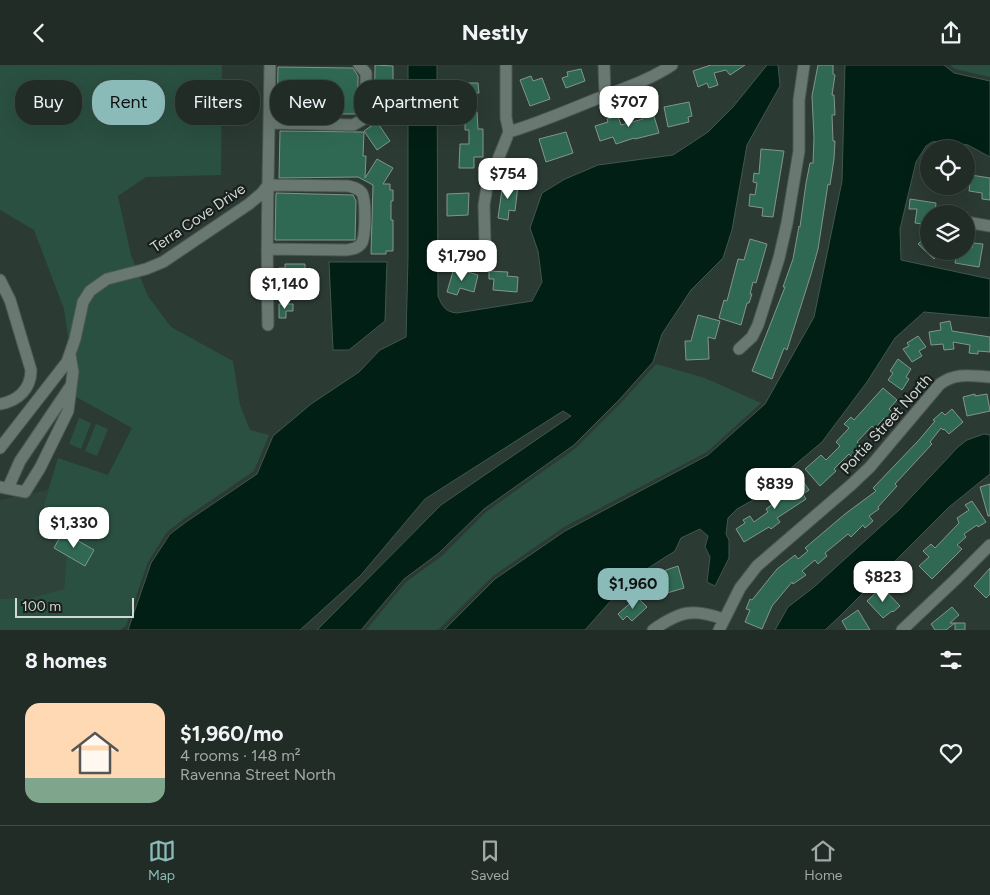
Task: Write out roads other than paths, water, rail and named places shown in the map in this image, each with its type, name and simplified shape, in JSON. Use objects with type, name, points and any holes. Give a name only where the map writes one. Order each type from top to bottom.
[{"type":"street","name":"Terra Cove Drive","points":[[270,65],[270,80]]},
{"type":"street","points":[[485,243],[484,205],[487,187],[509,132],[506,118],[506,65]]},
{"type":"street","points":[[604,65],[605,95]]},
{"type":"street","points":[[509,132],[538,123],[644,81],[672,65]]},
{"type":"street","points":[[739,349],[752,337],[758,325],[784,239],[799,151],[800,100],[804,65]]},
{"type":"street","points":[[344,125],[354,125],[364,119],[366,110],[366,73],[361,66]]},
{"type":"street","name":"Terra Cove Drive","points":[[268,325],[267,249],[270,123]]},
{"type":"street","name":"Terra Cove Drive","points":[[0,448],[59,373],[70,353],[83,302],[95,287],[107,279],[146,269],[163,262],[249,204],[268,185]]},
{"type":"street","points":[[267,249],[350,250],[360,245],[364,235],[364,200],[361,192],[356,188],[348,186],[268,185]]},
{"type":"street","points":[[975,224],[990,226]]},
{"type":"street","points":[[0,280],[10,300],[31,370],[30,382],[25,391],[8,403],[0,404]]},
{"type":"street","points":[[70,353],[72,372],[71,386],[68,411],[40,468],[25,493],[4,487],[71,386]]},
{"type":"street","name":"Portia Street North","points":[[721,625],[740,588],[757,566],[870,467],[940,384],[960,375],[990,377]]},
{"type":"street","points":[[902,630],[990,545]]},
{"type":"street","points":[[653,630],[673,618],[694,612],[702,612],[721,625]]}]
